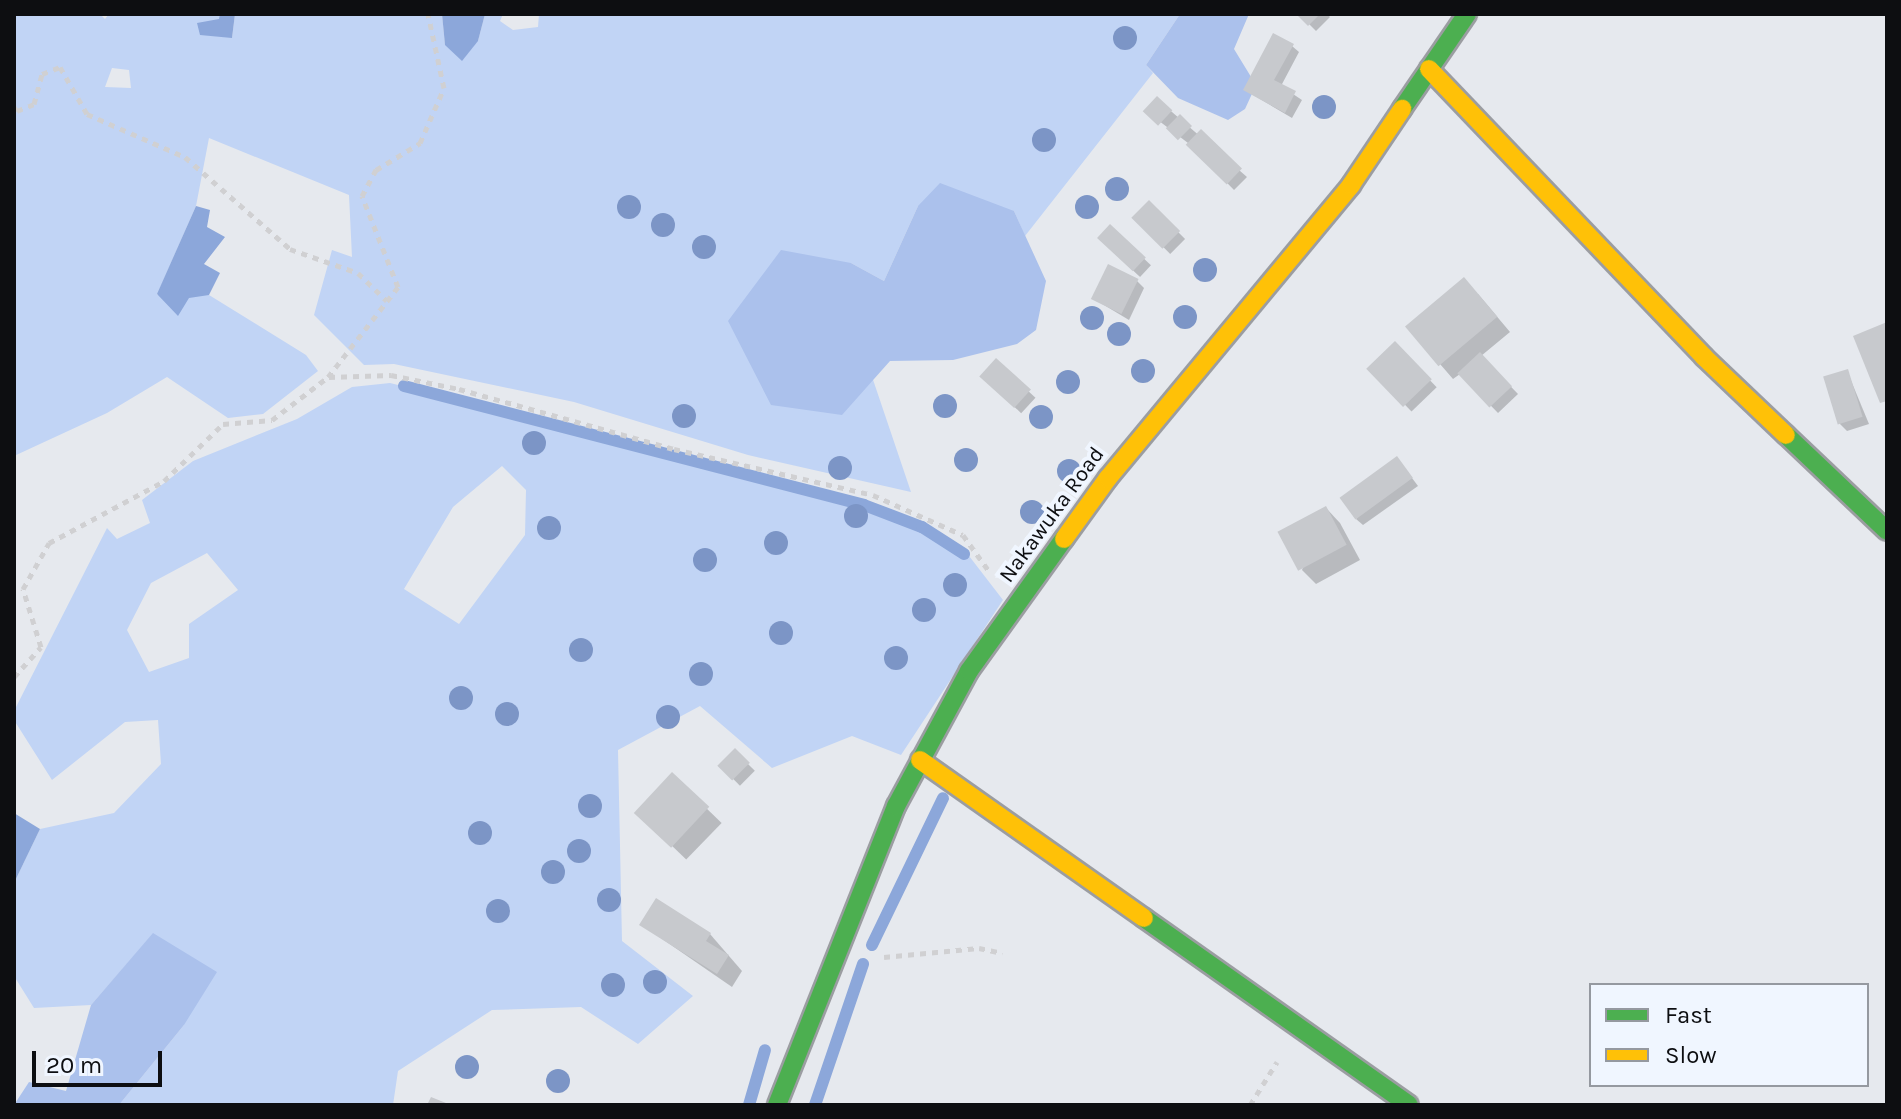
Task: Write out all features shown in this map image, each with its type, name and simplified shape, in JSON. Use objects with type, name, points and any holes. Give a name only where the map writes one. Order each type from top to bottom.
[{"type":"main road","name":"Nakawuka Road","points":[[777,1105],[896,806],[969,671],[1108,478],[1351,185],[1467,14]]},
{"type":"main road","points":[[1429,69],[1704,357],[1887,531]]},
{"type":"main road","points":[[920,760],[1409,1105]]},
{"type":"path","points":[[14,677],[41,647],[23,589],[49,543],[164,481],[223,424],[272,420],[328,377],[398,287],[362,196],[376,170],[420,143],[444,88],[428,14]]},
{"type":"path","points":[[14,107],[17,111],[34,104],[42,74],[60,67],[87,114],[185,157],[290,249],[358,273],[387,301]]},
{"type":"path","points":[[328,377],[391,375],[418,380],[561,414],[674,449],[873,495],[963,535],[1015,607]]},
{"type":"path","points":[[836,952],[894,958],[979,948],[1002,953]]},
{"type":"shaded area","points":[[14,14],[100,14],[105,19],[109,14],[220,14],[232,38],[235,14],[442,14],[445,45],[478,41],[485,14],[503,14],[500,21],[513,30],[538,27],[539,14],[1180,14],[1146,65],[1153,73],[1025,236],[1014,211],[918,206],[884,281],[851,263],[865,356],[911,492],[748,455],[574,402],[394,364],[364,365],[314,315],[332,250],[352,257],[349,195],[209,138],[196,206],[157,295],[209,295],[306,355],[318,371],[263,414],[228,418],[167,377],[107,413],[14,456]],"holes":[[[112,68],[129,70],[131,88],[105,87]]]},
{"type":"shaded area","points":[[220,14],[235,14],[232,38],[200,35],[197,23],[219,19]]},
{"type":"shaded area","points":[[442,14],[485,14],[478,41],[462,61],[445,45]]},
{"type":"shaded area","points":[[1180,14],[1249,14],[1234,49],[1256,85],[1245,109],[1228,120],[1178,98],[1146,65]]},
{"type":"shaded area","points":[[940,183],[1014,211],[1046,281],[1036,330],[1017,344],[953,360],[890,361],[842,415],[771,405],[728,321],[781,250],[851,263],[884,281],[918,206]]},
{"type":"shaded area","points":[[196,206],[210,210],[207,227],[225,237],[204,264],[220,273],[209,295],[189,298],[178,316],[157,294]]},
{"type":"shaded area","points":[[390,383],[797,484],[923,525],[966,552],[1003,600],[901,755],[852,736],[772,768],[700,706],[618,750],[622,941],[693,996],[638,1044],[581,1007],[492,1010],[398,1071],[393,1105],[119,1105],[184,1025],[153,934],[91,1005],[34,1008],[14,976],[14,883],[40,829],[114,813],[161,764],[158,720],[125,722],[52,780],[14,720],[14,711],[107,528],[117,539],[150,523],[142,500],[193,461],[297,419],[352,387]],"holes":[[[502,466],[526,490],[525,535],[459,624],[404,589],[453,507]],[[207,553],[238,590],[189,624],[189,658],[149,672],[127,630],[151,583]]]},
{"type":"shaded area","points":[[14,813],[40,829],[14,883]]},
{"type":"shaded area","points":[[153,933],[217,972],[184,1025],[119,1105],[14,1105],[29,1082],[66,1091],[91,1005]]},
{"type":"building","points":[[1296,14],[1320,14],[1308,26]]},
{"type":"building","points":[[1273,33],[1294,44],[1274,80],[1296,91],[1285,113],[1243,90]]},
{"type":"building","points":[[1157,96],[1172,110],[1158,126],[1143,111]]},
{"type":"building","points":[[1180,114],[1192,126],[1178,140],[1166,128]]},
{"type":"building","points":[[1201,129],[1242,169],[1227,184],[1186,145]]},
{"type":"building","points":[[1149,200],[1180,231],[1162,249],[1131,218]]},
{"type":"building","points":[[1110,224],[1146,257],[1133,271],[1097,238]]},
{"type":"building","points":[[1108,264],[1139,279],[1121,314],[1091,299]]},
{"type":"building","points":[[1464,277],[1497,317],[1438,366],[1405,326]]},
{"type":"building","points":[[1887,322],[1887,401],[1880,403],[1853,336]]},
{"type":"building","points":[[1395,341],[1432,379],[1403,407],[1366,369]]},
{"type":"building","points":[[1480,352],[1512,386],[1489,408],[1457,373]]},
{"type":"building","points":[[996,358],[1031,389],[1014,408],[979,377]]},
{"type":"building","points":[[1848,369],[1863,417],[1838,424],[1823,377]]},
{"type":"building","points":[[1397,456],[1413,478],[1355,520],[1340,498]]},
{"type":"building","points":[[1326,506],[1347,545],[1298,571],[1277,532]]},
{"type":"building","points":[[735,748],[750,763],[732,781],[717,766]]},
{"type":"building","points":[[672,772],[709,807],[671,848],[634,813]]},
{"type":"building","points":[[656,898],[711,933],[706,941],[729,955],[717,974],[639,925]]},
{"type":"building","points":[[431,1097],[451,1105],[427,1105]]},
{"type":"waterway","points":[[404,386],[864,505],[922,527],[964,554]]},
{"type":"waterway","points":[[872,945],[943,798]]},
{"type":"waterway","points":[[815,1105],[863,964]]},
{"type":"waterway","points":[[749,1105],[765,1050]]},
{"type":"traffic: fast","points":[[1402,109],[1467,14]]},
{"type":"traffic: fast","points":[[1786,435],[1887,531]]},
{"type":"traffic: fast","points":[[777,1105],[896,806],[969,671],[1064,539]]},
{"type":"traffic: fast","points":[[1144,918],[1409,1105]]},
{"type":"traffic: slow","points":[[1429,69],[1704,357],[1786,435]]},
{"type":"traffic: slow","points":[[1064,539],[1108,478],[1351,185],[1402,109]]},
{"type":"traffic: slow","points":[[920,760],[1144,918]]}]
